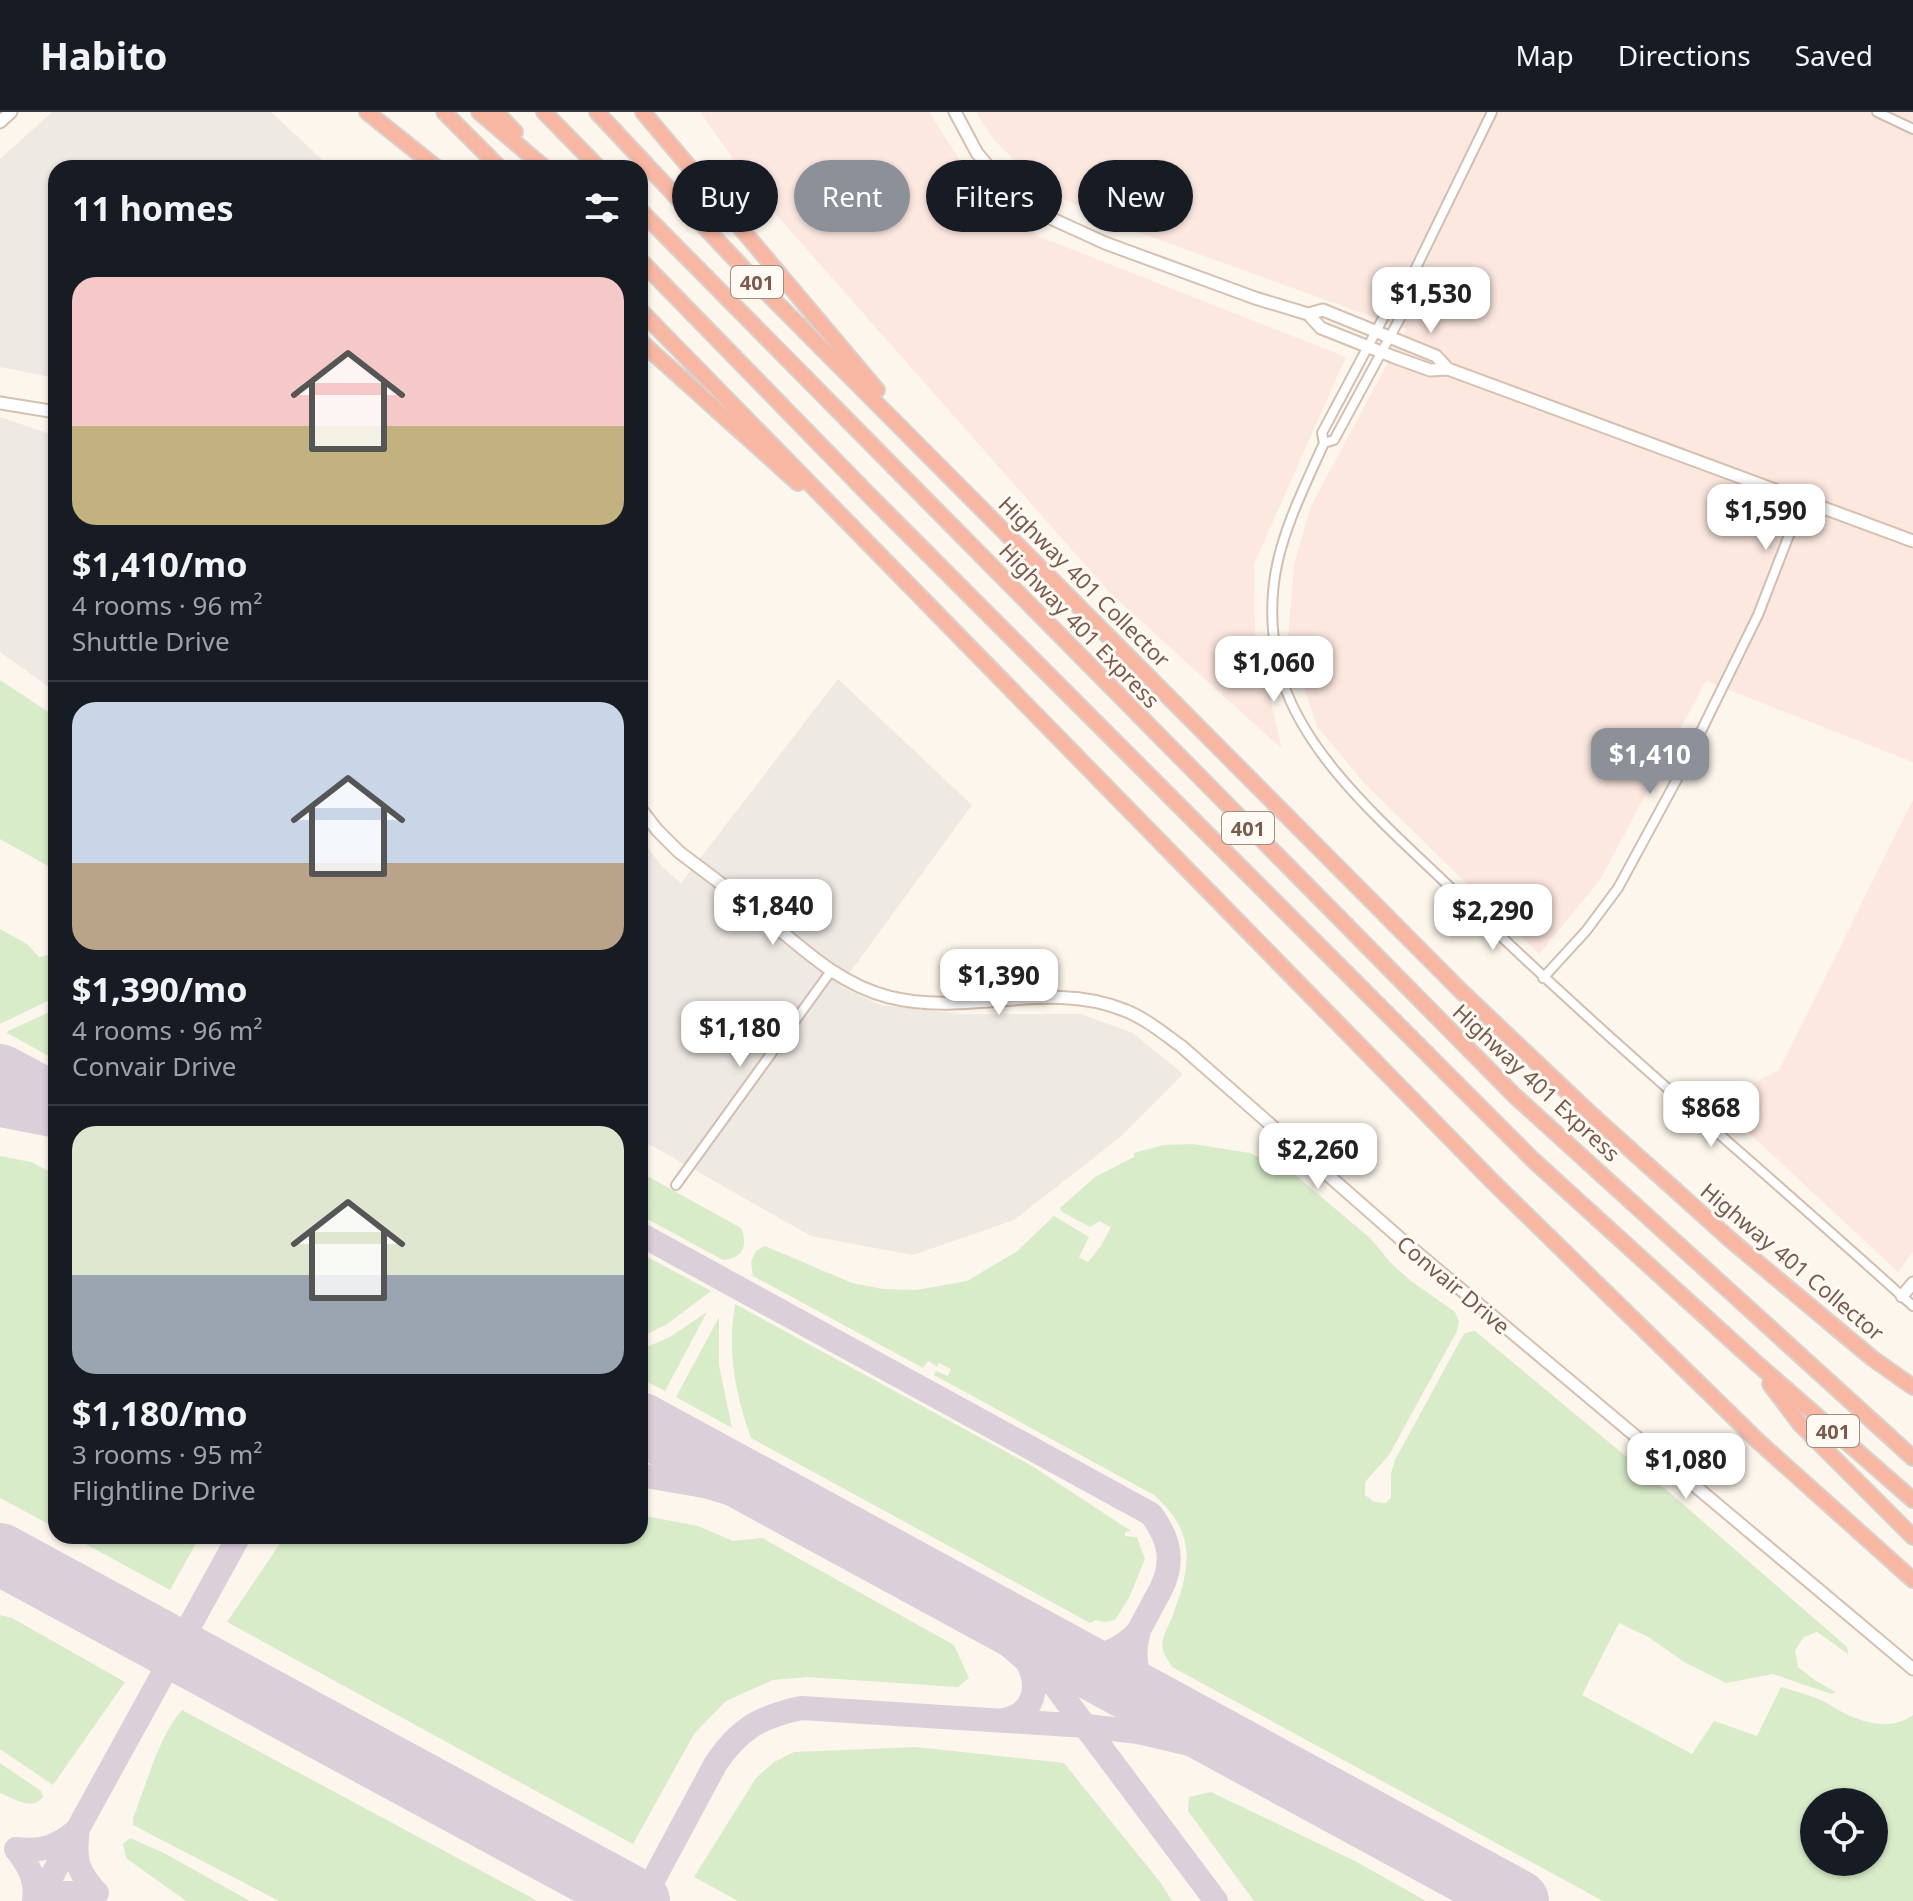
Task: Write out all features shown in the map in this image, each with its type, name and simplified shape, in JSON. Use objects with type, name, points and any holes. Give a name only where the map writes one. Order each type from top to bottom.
[{"type":"highway","points":[[367,112],[427,160]]},
{"type":"highway","points":[[444,112],[492,160]]},
{"type":"highway","points":[[479,112],[538,160]]},
{"type":"highway","points":[[496,112],[541,160]]},
{"type":"highway","points":[[544,112],[591,160]]},
{"type":"highway","name":"Highway 401 Collector","points":[[597,112],[640,160]]},
{"type":"highway","points":[[643,112],[848,354],[922,447]]},
{"type":"highway","name":"Highway 401 Collector","points":[[648,168],[1419,948],[1560,1085],[1733,1242],[1872,1358],[1913,1387]]},
{"type":"highway","name":"Highway 401 Express","points":[[648,218],[1515,1096],[1913,1458]]},
{"type":"highway","name":"401","points":[[648,268],[871,497],[1532,1159],[1754,1361],[1913,1500]]},
{"type":"highway","name":"401","points":[[648,318],[1492,1181],[1759,1442],[1913,1580]]},
{"type":"highway","points":[[648,348],[862,538]]},
{"type":"highway","points":[[1754,1361],[1801,1425],[1913,1537]]},
{"type":"highway","points":[[1877,1423],[1913,1444]]},
{"type":"street","points":[[0,122],[11,112]]},
{"type":"street","points":[[955,112],[977,153],[1027,204],[1105,243],[1308,314],[1321,328],[1430,370],[1448,369],[1913,541]]},
{"type":"street","points":[[1492,112],[1412,276],[1398,290],[1322,433],[1324,443],[1285,532],[1270,603],[1273,639],[1288,696],[1307,733],[1337,773],[1543,978],[1913,1306]]},
{"type":"street","points":[[1877,112],[1913,129]]},
{"type":"street","points":[[1324,443],[1334,440],[1412,296],[1412,276]]},
{"type":"street","points":[[1308,314],[1323,310],[1436,356],[1448,369]]},
{"type":"street","points":[[0,403],[48,411]]},
{"type":"street","points":[[1543,978],[1586,931],[1618,888],[1682,770],[1758,615],[1803,499]]},
{"type":"street","name":"Convair Drive","points":[[648,818],[679,852],[831,971],[887,996],[938,1003],[1042,996],[1075,997],[1104,1003],[1146,1020],[1181,1046],[1402,1240],[1913,1669]]},
{"type":"street","points":[[676,1185],[831,971]]},
{"type":"street","points":[[1902,1296],[1913,1283]]},
{"type":"shaded area","points":[[52,112],[271,112],[322,160],[48,160],[48,376],[0,367],[0,159]]},
{"type":"shaded area","points":[[700,112],[929,112],[960,160],[926,160],[926,232],[1033,232],[1346,357],[1254,564],[1255,634],[1282,749],[1110,593],[778,217],[778,160],[734,160]]},
{"type":"shaded area","points":[[976,112],[1913,112],[1913,762],[1706,681],[1600,880],[1539,954],[1365,784],[1317,726],[1288,639],[1294,564],[1311,506],[1406,329],[1138,232],[1193,232],[1193,160],[1078,160],[1078,206],[1062,198],[1062,160],[1014,160],[993,139]]},
{"type":"shaded area","points":[[0,417],[48,433],[48,686],[0,652]]},
{"type":"shaded area","points":[[838,679],[972,805],[840,986],[880,1005],[963,1014],[1081,1014],[1133,1033],[1183,1074],[1119,1138],[1014,1220],[913,1255],[811,1236],[648,1144],[648,848],[663,868],[681,883]]},
{"type":"shaded area","points":[[1913,800],[1913,1252],[1898,1272],[1732,1117],[1754,1083],[1779,1070]]},
{"type":"green space","points":[[0,680],[48,712],[48,866],[0,839]]},
{"type":"green space","points":[[0,929],[27,944],[39,957],[48,955],[48,1001],[0,1024]]},
{"type":"green space","points":[[48,1013],[48,1056],[7,1033]]},
{"type":"green space","points":[[1193,1144],[1250,1153],[1293,1173],[1370,1238],[1411,1281],[1455,1312],[1459,1322],[1457,1331],[1389,1455],[1365,1482],[1365,1495],[1374,1502],[1386,1503],[1391,1498],[1391,1473],[1395,1460],[1461,1339],[1465,1333],[1475,1331],[1669,1492],[1847,1647],[1848,1654],[1817,1632],[1804,1637],[1795,1650],[1798,1667],[1836,1692],[1831,1694],[1773,1674],[1726,1683],[1619,1623],[1582,1695],[1692,1754],[1714,1721],[1757,1736],[1781,1687],[1819,1699],[1849,1716],[1871,1723],[1892,1724],[1913,1715],[1913,1901],[1603,1901],[1172,1667],[1162,1643],[1183,1585],[1186,1553],[1178,1524],[1154,1495],[934,1375],[936,1371],[948,1376],[951,1369],[939,1363],[937,1367],[928,1361],[923,1368],[753,1276],[751,1262],[756,1251],[765,1246],[852,1283],[883,1289],[916,1290],[967,1281],[1016,1252],[1054,1216],[1089,1237],[1079,1257],[1088,1262],[1111,1227],[1099,1221],[1090,1227],[1060,1208],[1095,1177],[1134,1157],[1134,1153],[1164,1145]]},
{"type":"green space","points":[[0,1156],[31,1162],[48,1171],[48,1524],[0,1498]]},
{"type":"green space","points":[[648,1176],[741,1228],[744,1246],[735,1257],[723,1260],[648,1219]]},
{"type":"green space","points":[[648,1257],[711,1291],[666,1325],[648,1333]]},
{"type":"green space","points":[[735,1304],[1032,1466],[1131,1531],[1125,1532],[1125,1536],[1137,1537],[1145,1559],[1129,1598],[1115,1620],[1090,1623],[751,1438],[732,1356]]},
{"type":"green space","points":[[707,1312],[665,1391],[648,1382],[648,1347],[670,1337]]},
{"type":"green space","points":[[719,1317],[719,1365],[732,1428],[676,1397]]},
{"type":"green space","points":[[648,1517],[698,1526],[733,1541],[762,1538],[954,1645],[969,1678],[958,1687],[808,1677],[773,1680],[726,1701],[694,1734],[633,1844],[227,1622],[280,1544],[648,1544]]},
{"type":"green space","points":[[86,1544],[196,1544],[170,1590]]},
{"type":"green space","points":[[0,1615],[12,1618],[125,1682],[53,1785],[0,1749]]},
{"type":"green space","points":[[182,1710],[536,1901],[279,1901],[133,1825],[160,1747]]},
{"type":"green space","points":[[915,1747],[1064,1763],[1172,1901],[738,1901],[694,1877],[756,1778],[774,1762],[794,1752]]},
{"type":"green space","points":[[0,1763],[41,1791],[43,1797],[29,1803],[0,1793]]},
{"type":"green space","points":[[1211,1792],[1355,1861],[1426,1901],[1254,1901],[1188,1811],[1189,1797]]},
{"type":"green space","points":[[130,1838],[164,1853],[250,1901],[186,1901],[126,1858],[123,1844]]},
{"type":"taxiway","points":[[0,1115],[48,1124]]},
{"type":"taxiway","points":[[648,1238],[1151,1514],[1166,1541],[1168,1569],[1161,1589],[1104,1695]]},
{"type":"taxiway","points":[[648,1476],[704,1486],[809,1516]]},
{"type":"taxiway","points":[[38,1901],[235,1544]]},
{"type":"taxiway","points":[[0,1566],[44,1577]]},
{"type":"taxiway","points":[[950,1594],[1055,1686],[1216,1901]]},
{"type":"taxiway","points":[[986,1610],[1043,1643],[1082,1655],[1101,1654],[1120,1647],[1139,1631],[1136,1655],[1139,1675],[1149,1692],[1180,1718],[1239,1748]]},
{"type":"taxiway","points":[[1004,1720],[1023,1712],[1032,1697],[1033,1679],[1026,1660]]},
{"type":"taxiway","points":[[642,1901],[725,1751],[762,1720],[801,1708],[1138,1732],[1198,1746],[1329,1798]]},
{"type":"taxiway","points":[[34,1901],[31,1873],[16,1849],[49,1847],[78,1829],[78,1864],[97,1893]]},
{"type":"taxiway","points":[[592,1875],[611,1901]]},
{"type":"taxiway","points":[[44,1901],[62,1893],[97,1893]]},
{"type":"taxiway","points":[[1505,1894],[1515,1901]]},
{"type":"runway","points":[[0,1075],[48,1101]]},
{"type":"runway","points":[[648,1427],[1518,1901]]},
{"type":"runway","points":[[0,1554],[639,1901]]}]
